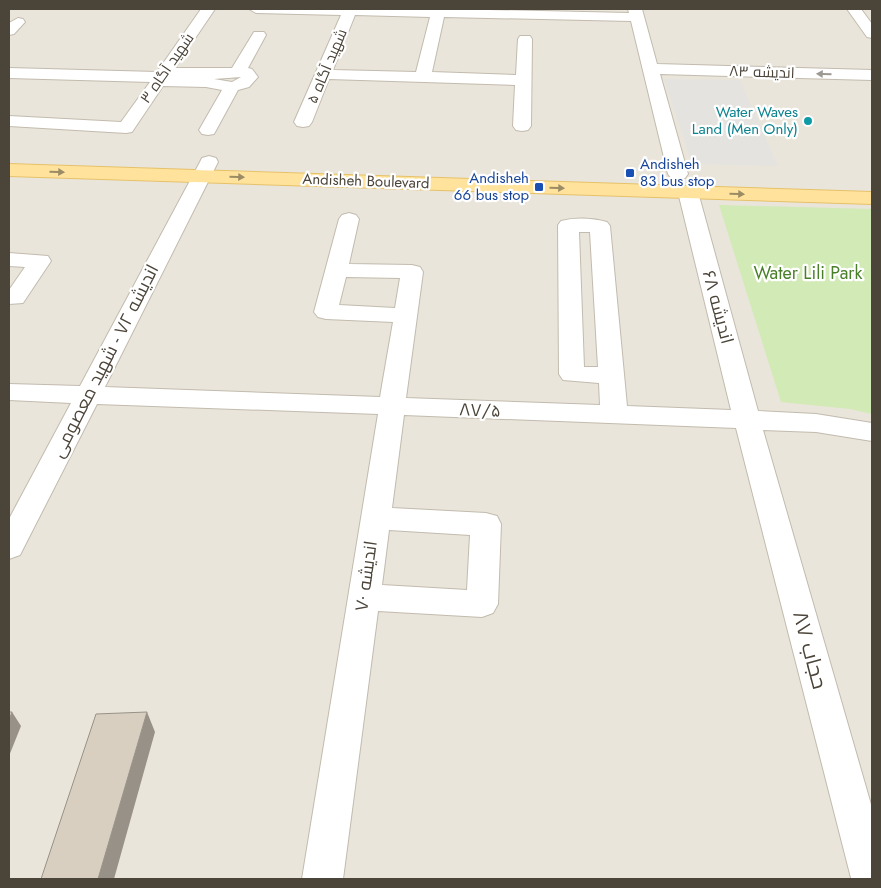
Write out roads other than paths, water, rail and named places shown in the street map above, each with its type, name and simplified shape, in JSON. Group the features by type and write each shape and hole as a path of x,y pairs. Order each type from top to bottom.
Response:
{"main road":[{"name":"Andisheh Boulevard","path":"9,156 205,169"},
{"name":"Andisheh Boulevard","path":"9,170 205,169 683,183 872,198"},
{"name":"Andisheh Boulevard","path":"683,183 756,176"}],"street":[{"name":"شهید آگاه ۳","path":"9,122 126,128 208,9"},
{"path":"256,9 637,13 683,183"},
{"path":"854,9 872,34"},
{"name":"شهید آگاه ۵","path":"303,122 350,11"},
{"path":"423,77 439,11"},
{"path":"208,130 258,35"},
{"path":"522,126 525,39"},
{"name":"اندیشه ۸۳","path":"651,69 872,75"},
{"path":"9,73 161,77 206,82 235,79"},
{"path":"323,74 523,80"},
{"name":"اندیشه ۷۲ - شهید معصومی","path":"9,547 205,169"},
{"name":"اندیشه ۶۸","path":"683,183 748,421"},
{"path":"349,219 326,312 405,315"},
{"path":"611,376 572,374 568,225 600,226 614,414"},
{"path":"9,260 40,261 15,298 9,298"},
{"name":"اندیشه ۷۰","path":"322,879 374,518 412,272 337,270"},
{"name":"۸۷/۵","path":"9,392 816,423 872,432"},
{"name":"حجاب ۸۷","path":"748,421 872,878"},
{"path":"363,597 482,604 486,524 374,518"}],"place":[{"name":"Water Waves Land (Men Only)","path":"808,121"},
{"name":"Andisheh 83 bus stop","path":"630,173"},
{"name":"Andisheh 66 bus stop","path":"539,187"}],"park label":[{"name":"Water Lili Park","path":"808,273"}]}
